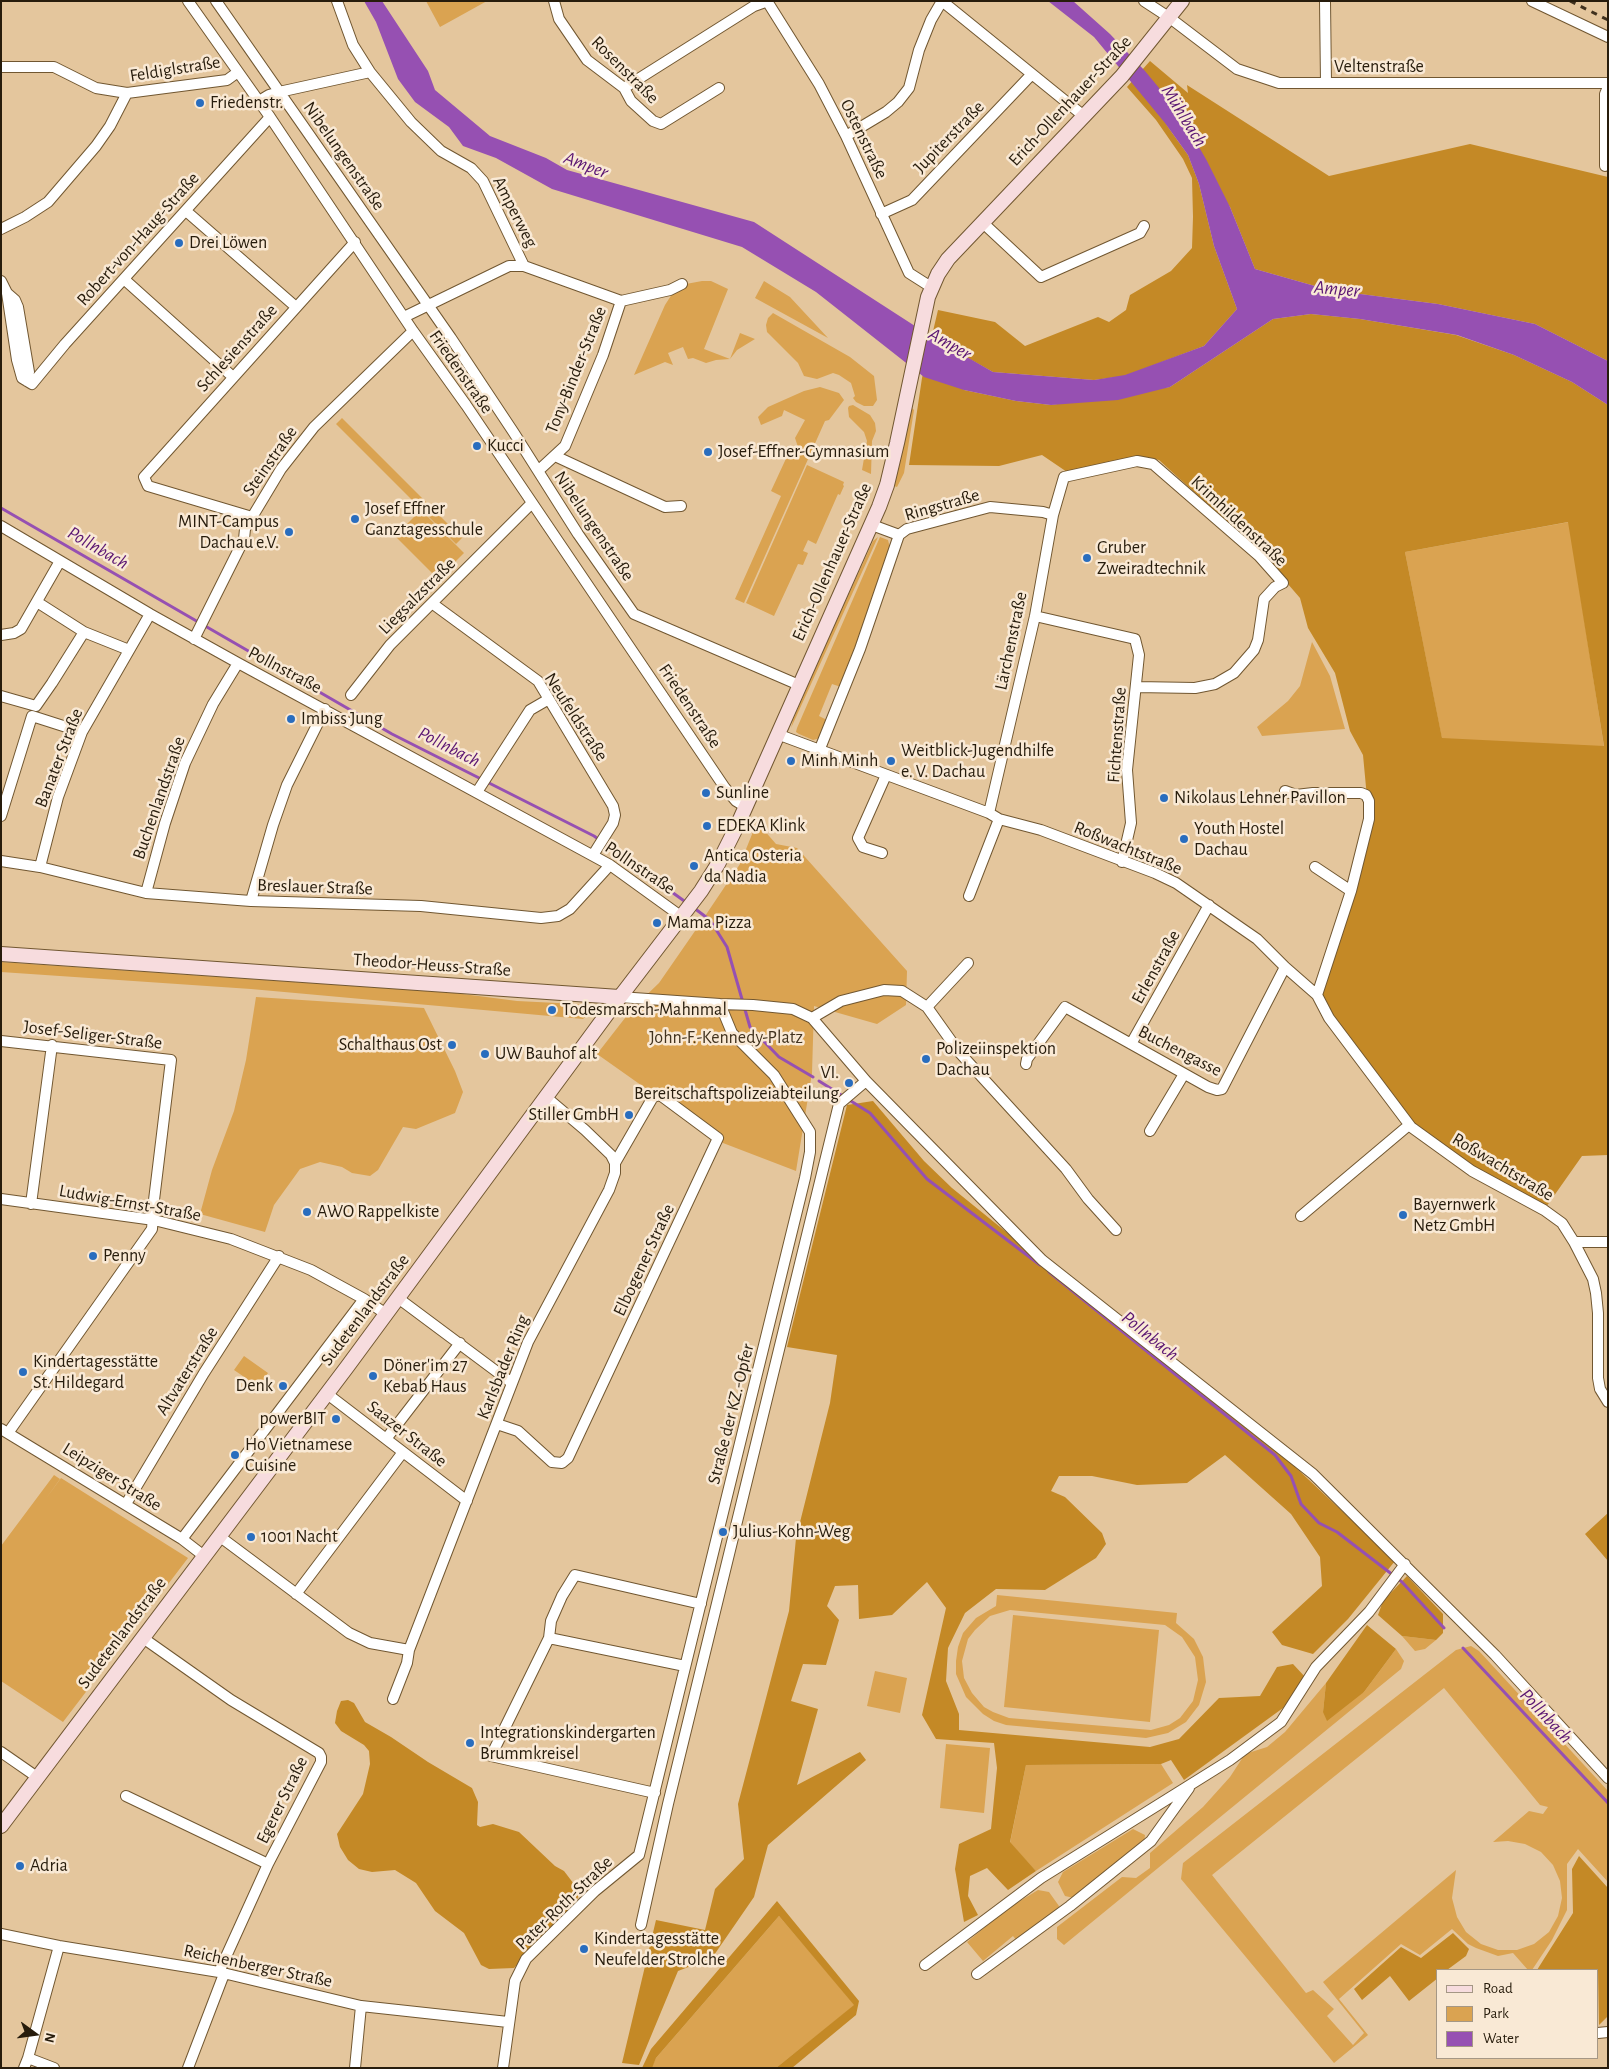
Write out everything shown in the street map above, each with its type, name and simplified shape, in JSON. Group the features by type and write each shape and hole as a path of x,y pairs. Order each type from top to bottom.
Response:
{"street":[{"name":"Friedenstraße","path":"188,1 259,101 413,331 725,788 736,801 746,807"},
{"name":"Nibelungenstraße","path":"216,1 429,306 578,534 634,614 799,685"},
{"name":"Amperweg","path":"337,1 353,45 370,72 411,122 441,151 471,168 483,181 524,266 621,301"},
{"name":"Rosenstraße","path":"554,1 559,19 587,60 624,88 631,101 653,121 661,124 719,88"},
{"path":"624,88 754,6 768,1"},
{"name":"Ostenstraße","path":"768,1 819,84 846,136 909,273 931,287"},
{"path":"846,136 886,112 898,102 909,88 919,50 931,20 942,1 1085,117"},
{"name":"Erich-Ollenhauer-Straße","path":"746,807 872,525 887,485 922,320 931,287 948,259 1085,117 1139,56 1182,1"},
{"path":"1325,1 1326,83"},
{"path":"1532,1 1608,37"},
{"name":"Veltenstraße","path":"1147,2 1237,69 1279,82 1608,83"},
{"name":"Feldiglstraße","path":"1,67 54,67 96,88 127,93 227,80 238,72"},
{"path":"259,101 279,92 370,72"},
{"name":"Jupiterstraße","path":"881,214 912,200 1032,74"},
{"path":"1605,166 1605,94 1608,87"},
{"path":"1,229 25,217 48,202 110,126 127,93"},
{"name":"Robert-von-Haug-Straße","path":"1,280 7,293 17,360 22,378 30,383 270,118"},
{"path":"186,211 296,307"},
{"path":"982,222 1042,277 1140,233 1144,226"},
{"name":"Schlesienstraße","path":"252,517 148,486 144,477 355,242"},
{"path":"404,317 508,266 524,266"},
{"path":"125,280 233,377"},
{"path":"621,301 670,290 682,284"},
{"name":"Tony-Binder-Straße","path":"538,471 565,446 603,355 621,301"},
{"name":"Steinstraße","path":"196,635 244,539 246,529 252,517 281,469 314,427 413,331"},
{"path":"555,456 664,507 681,506"},
{"name":"Krimhildenstraße","path":"1064,477 1137,461 1153,464 1259,556 1283,583 1275,587 1264,599 1258,640 1254,650 1234,673 1215,684 1196,688 1136,687"},
{"name":"Lärchenstraße","path":"989,813 1035,616 1053,515 1064,477"},
{"name":"Liegsalzstraße","path":"351,695 390,645 532,503"},
{"name":"Ringstraße","path":"872,525 899,535 906,529 990,508 1043,512 1053,515"},
{"name":"Pollnstraße","path":"1,526 150,614 196,635 238,663 480,789 610,865 684,915"},
{"path":"819,751 860,649 899,535"},
{"path":"1,635 14,633 21,629 60,561"},
{"path":"37,602 84,632 129,650"},
{"name":"Neufeldstraße","path":"433,604 538,681 613,806 615,815 606,837 593,856"},
{"name":"Banater Straße","path":"40,868 58,797 82,732 150,614"},
{"name":"Fichtenstraße","path":"1035,616 1136,639 1139,655 1127,770 1131,823 1122,862"},
{"path":"1,816 36,706 84,632"},
{"name":"Buchenlandstraße","path":"146,893 165,822 185,763 213,704 238,663"},
{"path":"1,696 36,706"},
{"path":"480,789 530,710 549,699"},
{"path":"251,901 273,825 287,785 325,709"},
{"path":"32,716 82,732"},
{"name":"Roßwachtstraße","path":"778,734 819,751 989,813 999,820 1041,830 1155,873 1176,883 1257,939 1316,995 1329,1018 1409,1125 1472,1170 1544,1210 1562,1224 1574,1242 1593,1279 1598,1313 1598,1378 1600,1389 1608,1402"},
{"path":"882,853 863,847 858,838 886,775"},
{"path":"1285,791 1296,795 1361,793 1366,795 1369,801 1369,819 1351,891 1316,995"},
{"name":"Sudetenlandstraße","path":"1,1826 398,1298 619,997 695,900 718,864 746,807"},
{"path":"969,896 999,820"},
{"name":"Breslauer Straße","path":"1,861 40,868 146,893 251,901 421,906 541,918 558,916 570,909 610,865"},
{"path":"1315,867 1351,891"},
{"name":"Erlenstraße","path":"1131,1044 1209,905"},
{"name":"Theodor-Heuss-Straße","path":"1,954 753,1005 793,1009 812,1018 866,1081 1042,1260 1313,1474 1402,1568 1494,1654 1608,1778"},
{"path":"927,1007 968,963"},
{"name":"Buchengasse","path":"1026,1064 1038,1043 1066,1007 1208,1087 1217,1090 1222,1089 1285,967"},
{"path":"812,1018 840,1001 884,990 902,991 927,1007 959,1052 1066,1169 1088,1200 1116,1230"},
{"name":"Straße der KZ.-Opfer","path":"639,1855 810,1152 810,1132 774,1075 732,1033 720,1004"},
{"name":"Josef-Seliger-Straße","path":"1,1041 171,1060 154,1200 154,1220"},
{"path":"32,1204 52,1046"},
{"path":"1150,1131 1184,1074"},
{"path":"641,1925 668,1804 839,1104 866,1081"},
{"name":"Elbogener Straße","path":"497,1424 518,1431 552,1462 562,1463 568,1458 718,1138 660,1095 653,1097 615,1163"},
{"path":"546,1098 585,1130 611,1155 615,1163"},
{"path":"1301,1216 1409,1125"},
{"name":"Karlsbader Ring","path":"393,1699 528,1342 612,1182 615,1163"},
{"name":"Ludwig-Ernst-Straße","path":"1,1198 32,1204 154,1220 231,1240 279,1256 312,1270 364,1299 386,1314"},
{"path":"5,1431 147,1239 154,1220"},
{"path":"1574,1242 1608,1242"},
{"name":"Altvaterstraße","path":"126,1504 204,1373 279,1256"},
{"path":"398,1298 512,1383"},
{"name":"Sudetenlandstraße","path":"182,1539 364,1299"},
{"path":"386,1439 460,1343"},
{"name":"Saazer Straße","path":"326,1393 467,1502"},
{"name":"Leipziger Straße","path":"5,1431 182,1539 204,1556"},
{"path":"296,1594 403,1452"},
{"path":"220,1536 296,1594 359,1638 370,1643 410,1650"},
{"path":"925,1965 1041,1878 1230,1760 1280,1722 1316,1667 1370,1612 1402,1568"},
{"path":"655,1794 491,1756 549,1638 552,1617 576,1575 701,1604"},
{"name":"Egerer Straße","path":"143,1638 231,1700 319,1753 321,1757 321,1762 268,1864 222,1973 188,2068"},
{"path":"549,1638 685,1666"},
{"path":"1,1752 37,1777"},
{"path":"977,1974 1070,1906 1151,1841 1192,1783"},
{"path":"126,1796 268,1864"},
{"name":"Pater-Roth-Straße","path":"503,2068 515,1981 526,1959 595,1891 639,1855"},
{"name":"Reichenberger Straße","path":"1,1934 58,1946 222,1973 361,2006 508,2022"},
{"path":"54,2068 26,2063 58,1946"},
{"path":"355,2068 361,2006"}],"green space":[{"path":"426,1 487,1 440,27"},
{"path":"711,281 728,289 704,349 730,359 706,363 693,358 688,359 683,347 668,353 673,365 665,362 634,375 665,305 674,291 686,284"},
{"path":"764,281 790,297 828,338 755,298"},
{"path":"773,313 850,357 874,376 877,400 873,406 864,406 856,402 853,398 855,396 851,383 839,375 833,373 817,379 804,376 798,363 767,332 768,318"},
{"path":"740,333 755,339 737,350 730,359"},
{"path":"820,387 839,393 844,400 829,420 825,421 744,603 735,599 781,496 771,491 790,450 798,447 795,438 805,420 784,410 782,416 761,425 758,417 768,407 804,391"},
{"path":"853,405 870,415 875,423 876,431 872,441 871,474 862,470 867,441 864,432 849,417 848,408"},
{"path":"912,408 914,410 904,473 897,487 894,486"},
{"path":"342,418 462,538 456,544 336,424"},
{"path":"807,465 844,482 844,486 840,495 838,494 816,544 808,540 803,551 808,553 803,565 798,564 774,616 746,603"},
{"path":"421,510 464,553 438,579 395,536"},
{"path":"1569,522 1604,747 1442,739 1405,552"},
{"path":"878,537 791,728 873,541"},
{"path":"880,537 888,540 890,548 841,687 832,684 819,716 827,720 821,736 813,740 796,732 797,728"},
{"path":"1312,642 1330,676 1345,729 1262,736 1257,727 1288,701 1300,686"},
{"name":"John-F.-Kennedy-Platz","path":"757,822 776,844 797,848 907,971 906,1005 877,1024 814,1006 812,1073 796,1171 723,1143 597,1054 632,1009 659,983 695,931 740,864"},
{"path":"1,962 455,993 517,1001 577,1004 582,1006 588,1014 583,1019 251,989 1,972"},
{"path":"256,997 424,1008 455,1071 463,1092 455,1113 416,1129 403,1127 378,1170 370,1176 352,1173 342,1167 320,1162 300,1169 274,1205 265,1232 200,1214 212,1170 234,1111 246,1060"},
{"path":"244,1356 268,1373 259,1387 234,1370"},
{"path":"54,1475 60,1479 45,1500 61,1478 188,1558 63,1722 1,1681 1,1546"},
{"path":"997,1595 1177,1613 1176,1623 1194,1639 1203,1657 1206,1682 1199,1705 1186,1722 1168,1733 1146,1738 1006,1725 994,1721 983,1714 966,1697 956,1674 956,1661 963,1633 976,1618 996,1606","holes":["1010,1610 1165,1625 1182,1637 1195,1657 1198,1680 1193,1701 1180,1718 1169,1725 1151,1730 1009,1718 984,1707 972,1693 964,1678 962,1661 968,1639 990,1616"]},
{"path":"1013,1615 1159,1630 1150,1722 1004,1707"},
{"path":"1402,1636 1436,1640 1425,1649 1415,1651"},
{"path":"1471,1646 1479,1651 1608,1791 1608,1882 1578,1849 1567,1864 1567,1910 1552,1940 1533,1969 1527,1969 1513,1953 1498,1956 1476,1948 1468,1944 1452,1929 1420,1955 1401,1944 1339,1999 1368,2035 1334,2063 1181,1879 1183,1863 1456,1650","holes":["1444,1688 1540,1805 1548,1807 1543,1814 1529,1811 1493,1842 1508,1841 1525,1844 1541,1852 1553,1865 1560,1881 1562,1898 1558,1916 1549,1932 1534,1944 1517,1950 1498,1950 1481,1944 1466,1932 1457,1917 1452,1898 1456,1870 1323,1982 1364,2033 1353,2045 1327,2016 1334,2009 1313,1990 1306,1993 1212,1875"]},
{"path":"1396,1649 1404,1661 1401,1669 1064,1945 1057,1939 1057,1927 1122,1877 1136,1878 1150,1868 1150,1853 1203,1807 1230,1777 1245,1754 1267,1747 1285,1732 1326,1683 1323,1712 1364,1692"},
{"path":"875,1671 907,1678 900,1713 867,1706"},
{"path":"946,1744 990,1748 984,1813 940,1808"},
{"path":"1161,1764 1173,1783 1036,1871 1010,1843 1026,1765"},
{"path":"1133,1829 1145,1835 1144,1843 1074,1898 1065,1896 1058,1882 1063,1872"},
{"path":"1038,1890 1049,1892 1059,1906 1057,1912 1017,1941 1013,1936 983,1961 967,1942 1007,1909"},
{"path":"779,1916 855,2005 776,2068 651,2068 656,2058"}],"shaded area":[{"path":"1150,61 1188,93 1187,85 1329,176 1470,144 1608,177 1608,361 1535,324 1438,304 1329,290 1255,269 1230,207 1165,123 1188,155 1199,184 1214,246 1237,309 1204,346 1125,376 1094,380 993,372 932,338 964,390 1016,401 1051,405 1170,387 1273,319 1311,314 1360,319 1456,335 1514,355 1572,382 1608,405 1608,1155 1582,1156 1544,1210 1411,1127 1317,995 1369,819 1363,755 1350,731 1335,673 1308,628 1300,598 1262,554 1159,460 1138,456 1067,472 1042,455 999,466 909,465 922,378 938,310 995,322 1025,346 1098,317 1109,322 1126,310 1130,295 1171,271 1192,248 1192,178 1183,159 1156,120 1127,87","holes":["1568,522 1604,746 1442,738 1405,552"]},
{"path":"873,1101 924,1161 952,1188 1291,1463 1395,1561 1348,1619 1313,1654 1282,1645 1272,1632 1322,1586 1320,1557 1291,1514 1225,1455 1187,1483 1137,1485 1092,1476 1059,1476 1051,1491 1065,1497 1102,1533 1106,1544 1096,1558 1045,1590 996,1589 965,1613 948,1648 946,1681 959,1714 959,1730 1150,1747 1179,1739 1219,1698 1260,1696 1277,1667 1293,1664 1306,1678 1283,1708 1184,1780 1171,1760 1161,1764 1026,1765 1010,1842 1036,1871 1008,1890 987,1868 970,1876 968,1896 978,1915 964,1922 955,1869 959,1844 991,1829 997,1768 994,1743 936,1739 922,1715 946,1608 927,1582 892,1615 859,1619 858,1585 835,1586 827,1606 839,1620 826,1665 803,1664 791,1701 818,1709 797,1785 860,1752 866,1760 768,1845 754,1897 712,1958 678,1971 639,2065 622,2063 656,1920 705,1930 715,1889 744,1859 738,1804 789,1611 796,1538 830,1403 837,1355 787,1347 847,1105"},
{"path":"1608,1513 1608,1561 1585,1534"},
{"path":"1407,1576 1443,1614 1443,1633 1436,1640 1402,1636 1378,1615 1383,1601"},
{"path":"1367,1625 1396,1649 1364,1692 1327,1721 1323,1712 1326,1683"},
{"path":"348,1700 354,1703 365,1722 472,1788 478,1802 477,1825 480,1827 493,1824 519,1832 555,1866 564,1871 580,1892 576,1902 514,1968 489,1969 481,1965 464,1933 435,1911 416,1883 395,1870 372,1872 359,1869 348,1860 340,1847 337,1834 363,1794 370,1764 369,1751 364,1745 341,1731 335,1723 341,1701"},
{"path":"1579,1856 1608,1888 1608,2016 1599,2025 1599,1969 1538,1969 1573,1913 1572,1869"},
{"path":"777,1901 859,2001 856,2015 792,2068 776,2068 854,2005 779,1916 656,2058 652,2068 642,2068 651,2049"},
{"path":"1453,1933 1469,1949 1466,1956 1448,1969 1436,1969 1436,1980 1409,2001 1390,1976 1362,2000 1354,1989 1401,1947 1421,1958"}],"water":[{"path":"364,1 382,1 428,71 435,90 490,136 546,158 567,170 754,222 932,337 993,372 1094,380 1125,375 1204,346 1237,309 1214,246 1199,184 1188,155 1165,123 1094,37 1048,1 1073,1 1110,34 1145,71 1179,112 1230,207 1255,269 1329,290 1438,304 1535,324 1608,361 1608,405 1572,382 1514,355 1457,335 1360,319 1311,314 1273,319 1170,387 1118,400 1051,405 1016,401 964,390 924,377 816,292 742,247 552,189 496,158 463,146 449,127 415,102 398,79 376,22"}],"waterway":[{"name":"Pollnbach","path":"1,508 392,734 594,836 687,903"},
{"name":"Pollnbach","path":"694,908 710,920 727,947 750,1027 779,1057 813,1077"},
{"name":"Pollnbach","path":"819,1081 870,1113 927,1179 1040,1265"},
{"name":"Pollnbach","path":"1049,1272 1275,1455 1291,1476 1301,1504 1319,1523 1337,1532 1402,1582 1444,1628"},
{"name":"Pollnbach","path":"1463,1648 1608,1803"}],"railway":[{"path":"1570,1 1608,20"}],"place":[{"name":"Friedenstr.","path":"200,103"},
{"name":"Drei Löwen","path":"179,243"},
{"name":"Kucci","path":"477,446"},
{"name":"Josef-Effner-Gymnasium","path":"708,452"},
{"name":"Josef Effner Ganztagesschule","path":"355,519"},
{"name":"MINT-Campus Dachau e.V.","path":"289,532"},
{"name":"Gruber Zweiradtechnik","path":"1087,558"},
{"name":"Imbiss Jung","path":"291,719"},
{"name":"Minh Minh","path":"791,761"},
{"name":"Weitblick-Jugendhilfe e. V. Dachau","path":"891,761"},
{"name":"Sunline","path":"706,793"},
{"name":"Nikolaus Lehner Pavillon","path":"1164,798"},
{"name":"EDEKA Klink","path":"707,826"},
{"name":"Youth Hostel Dachau","path":"1184,839"},
{"name":"Antica Osteria da Nadia","path":"694,866"},
{"name":"Mama Pizza","path":"657,923"},
{"name":"Todesmarsch-Mahnmal","path":"552,1010"},
{"name":"Schalthaus Ost","path":"452,1045"},
{"name":"UW Bauhof alt","path":"485,1054"},
{"name":"Polizeiinspektion Dachau","path":"926,1059"},
{"name":"VI. Bereitschaftspolizeiabteilung","path":"849,1083"},
{"name":"Stiller GmbH","path":"629,1115"},
{"name":"AWO Rappelkiste","path":"307,1212"},
{"name":"Bayernwerk Netz GmbH","path":"1403,1215"},
{"name":"Penny","path":"93,1256"},
{"name":"Kindertagesstätte St. Hildegard","path":"23,1372"},
{"name":"Döner'im 27 Kebab Haus","path":"373,1376"},
{"name":"Denk","path":"283,1386"},
{"name":"powerBIT","path":"336,1419"},
{"name":"Ho Vietnamese Cuisine","path":"235,1455"},
{"name":"Julius-Kohn-Weg","path":"723,1532"},
{"name":"1001 Nacht","path":"251,1537"},
{"name":"Integrationskindergarten Brummkreisel","path":"470,1743"},
{"name":"Adria","path":"20,1866"},
{"name":"Kindertagesstätte Neufelder Strolche","path":"584,1949"}],"water label":[{"name":"Mühlbach","path":"1184,116"},
{"name":"Amper","path":"586,165"},
{"name":"Amper","path":"1337,289"},
{"name":"Amper","path":"950,344"}]}
